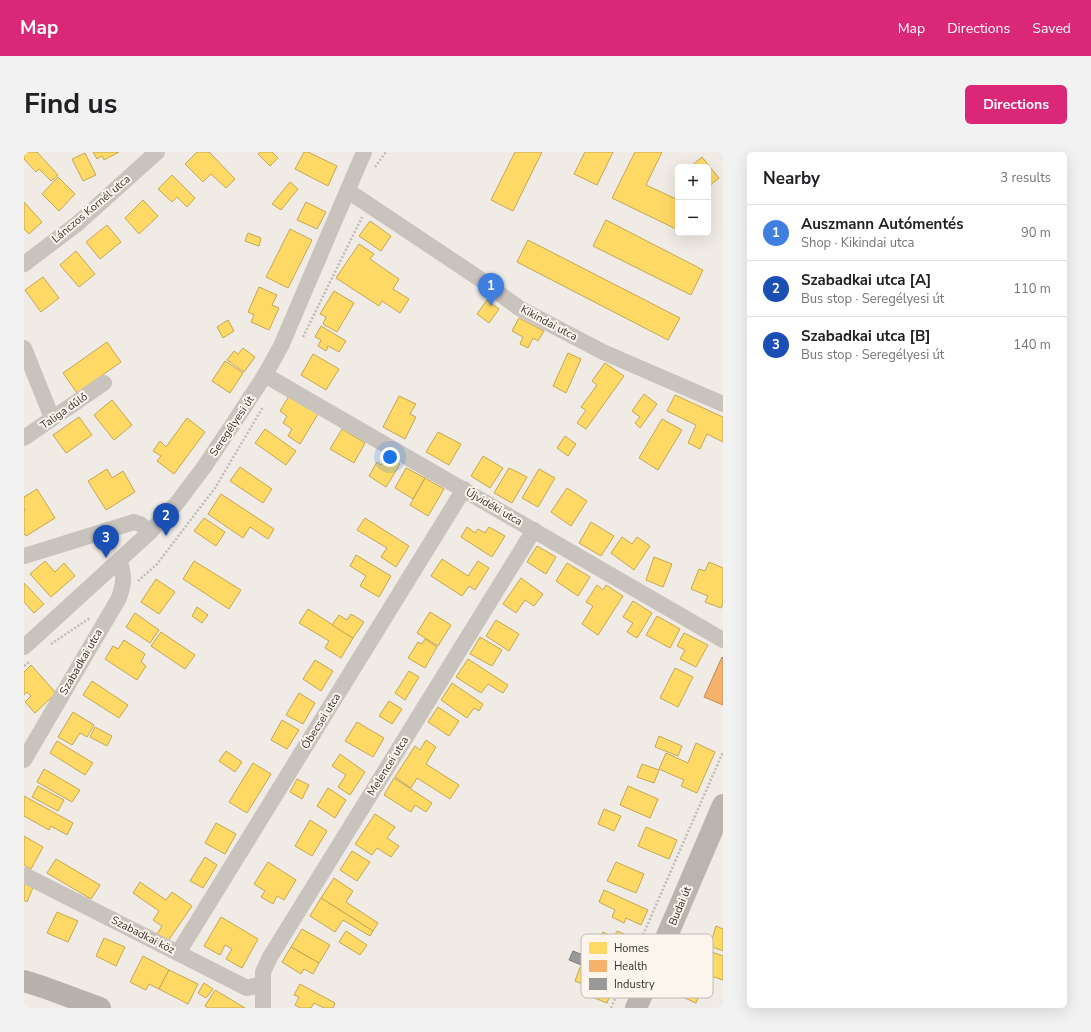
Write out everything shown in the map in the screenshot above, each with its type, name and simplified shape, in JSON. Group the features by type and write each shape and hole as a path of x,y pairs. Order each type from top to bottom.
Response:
{"main road":[{"name":"Budai út","path":"668,934 723,805"},
{"path":"24,981 43,986 100,1008"},
{"name":"Budai út","path":"636,1008 640,998"}],"street":[{"name":"Lánczos Kornél utca","path":"24,264 77,224 157,152"},
{"name":"Seregélyesi út","path":"24,647 150,532 177,502 204,467 265,375 281,346 364,152"},
{"name":"Kikindai utca","path":"348,191 477,276 519,308 603,352 723,404"},
{"path":"24,348 52,418"},
{"name":"Újvidéki utca","path":"265,375 723,640"},
{"name":"Taliga dűlő","path":"24,438 104,383"},
{"name":"Óbecsei utca","path":"178,953 464,489"},
{"path":"24,556 134,522 140,524 150,532"},
{"name":"Melencei utca","path":"263,1008 263,972 270,957 534,530"},
{"name":"Szabadkai utca","path":"24,760 119,598 124,583 122,568 119,560"},
{"name":"Szabadkai köz","path":"24,875 247,988 262,984"}],"path":[{"path":"373,170 386,152"},
{"path":"643,934 723,752"},
{"path":"611,1008 615,998"}],"building: Homes":[{"path":"26,152 37,152 58,175 51,181 39,169 36,172 24,159 24,154"},
{"path":"93,152 119,152 104,160 102,156 97,159"},
{"path":"197,152 209,152 235,179 226,188 211,174 203,182 185,164"},
{"path":"260,152 272,152 278,158 270,166 258,154"},
{"path":"304,152 308,152 337,166 328,186 295,169"},
{"path":"515,152 542,152 513,211 491,200"},
{"path":"585,152 613,152 597,185 574,174"},
{"path":"635,152 662,152 646,185 675,199 675,229 612,198"},
{"path":"85,153 96,175 83,181 72,159"},
{"path":"702,157 708,164 694,164"},
{"path":"711,168 719,178 711,185"},
{"path":"172,175 195,198 187,207 177,197 172,202 158,189"},
{"path":"58,177 75,194 59,211 42,194"},
{"path":"290,182 298,189 281,210 272,204"},
{"path":"143,200 158,216 139,234 125,218"},
{"path":"24,202 42,222 29,234 24,229"},
{"path":"306,202 326,212 317,229 297,220"},
{"path":"606,220 703,270 691,295 593,246"},
{"path":"370,221 391,236 381,251 359,236"},
{"path":"107,225 121,242 100,259 86,242"},
{"path":"290,229 312,240 288,288 266,277"},
{"path":"248,233 261,238 259,246 245,241"},
{"path":"528,240 680,318 668,340 517,262"},
{"path":"359,244 374,254 370,259 399,279 393,289 409,299 400,313 382,301 379,306 336,278"},
{"path":"76,251 95,274 79,287 60,265"},
{"path":"43,277 59,298 41,312 25,290"},
{"path":"259,287 277,295 272,305 279,308 269,330 251,322 254,315 248,312"},
{"path":"334,291 354,303 337,332 323,324 326,317 320,314"},
{"path":"487,300 499,309 489,323 477,314"},
{"path":"519,318 544,331 538,341 533,338 528,348 520,344 523,337 512,331"},
{"path":"228,320 234,331 223,338 217,327"},
{"path":"321,326 346,341 339,352 328,346 326,351 318,346 321,340 315,337"},
{"path":"107,342 121,362 77,393 63,373"},
{"path":"243,348 255,357 244,372 227,360 234,351 238,354"},
{"path":"568,353 581,359 566,393 553,386"},
{"path":"313,354 339,369 326,390 301,375"},
{"path":"225,361 243,373 230,393 212,381"},
{"path":"605,363 624,376 586,429 577,423 586,410 581,407 597,385 592,381"},
{"path":"644,394 657,404 640,428 635,423 640,417 632,411"},
{"path":"675,395 723,417 723,442 707,434 700,449 688,443 696,425 667,411"},
{"path":"289,396 318,414 300,444 288,436 292,429 283,423 287,416 280,411"},
{"path":"399,396 416,404 410,414 416,417 405,439 383,427"},
{"path":"112,400 132,425 114,440 94,415"},
{"path":"79,417 92,435 66,453 53,435"},
{"path":"187,418 205,432 174,474 157,461 161,456 153,451 160,441 166,447"},
{"path":"662,419 682,430 658,470 639,458"},
{"path":"265,429 296,451 286,465 255,443"},
{"path":"342,429 365,443 354,463 330,449"},
{"path":"438,432 461,444 449,465 426,452"},
{"path":"565,436 576,444 568,456 557,448"},
{"path":"387,456 400,464 386,487 369,476 377,462 381,465"},
{"path":"483,456 503,468 490,488 471,476"},
{"path":"240,467 272,489 263,503 230,481"},
{"path":"406,468 425,478 413,499 395,488"},
{"path":"509,468 527,477 512,503 494,493"},
{"path":"107,469 112,478 123,471 135,492 106,510 88,481"},
{"path":"539,469 555,478 538,507 522,498"},
{"path":"425,478 444,489 428,516 410,505"},
{"path":"567,488 587,501 571,526 551,512"},
{"path":"37,489 55,518 26,536 24,534 24,497"},
{"path":"221,494 274,529 268,539 250,527 243,538 208,514"},
{"path":"204,518 225,532 216,546 194,531"},
{"path":"365,518 409,546 396,567 381,557 387,548 357,530"},
{"path":"591,522 614,536 601,556 579,543"},
{"path":"467,527 475,533 478,529 485,533 489,527 505,536 492,557 461,537"},
{"path":"622,537 632,544 637,537 650,546 634,570 611,553"},
{"path":"537,546 556,557 546,574 527,562"},
{"path":"356,555 391,576 379,597 360,586 366,576 350,566"},
{"path":"654,557 672,564 663,587 646,580"},
{"path":"442,559 468,576 478,561 489,568 475,590 469,586 462,596 431,576"},
{"path":"45,561 55,572 64,563 75,576 51,597 30,574"},
{"path":"194,561 241,590 229,609 183,579"},
{"path":"709,562 723,568 723,603 721,608 705,602 708,596 691,589 699,569 705,571"},
{"path":"567,563 590,577 578,596 556,581"},
{"path":"521,578 543,594 534,606 525,600 516,613 503,604"},
{"path":"156,579 175,592 159,614 141,602"},
{"path":"24,583 44,604 34,613 24,602"},
{"path":"597,585 603,590 606,585 623,596 598,635 582,624 593,606 586,602"},
{"path":"633,601 652,613 637,638 627,632 633,623 623,617"},
{"path":"197,607 208,615 202,623 192,616"},
{"path":"308,609 353,638 341,658 325,648 329,641 299,623"},
{"path":"430,612 451,625 438,646 417,633"},
{"path":"135,613 159,630 150,643 126,627"},
{"path":"351,614 364,622 353,638 332,625 339,615 347,620"},
{"path":"657,616 680,629 670,648 646,635"},
{"path":"496,620 519,634 509,651 486,636"},
{"path":"161,632 195,655 185,669 151,646"},
{"path":"684,633 708,645 696,667 680,659 685,650 677,646"},
{"path":"480,637 502,650 492,666 470,654"},
{"path":"425,639 437,647 425,668 408,658 418,642 422,644"},
{"path":"124,640 145,654 141,662 146,666 137,680 105,659 113,646 118,649"},
{"path":"468,659 508,685 503,693 488,684 481,693 456,677"},
{"path":"315,660 333,671 321,691 303,679"},
{"path":"31,665 56,693 35,713 25,702 31,696 27,692 24,695 24,672"},
{"path":"675,668 693,677 678,707 660,698"},
{"path":"409,671 419,677 405,700 395,693"},
{"path":"92,681 128,705 119,718 83,695"},
{"path":"452,683 483,704 479,711 474,708 467,718 441,700"},
{"path":"299,693 315,703 303,724 286,715"},
{"path":"389,701 402,709 392,724 379,716"},
{"path":"438,707 459,721 449,736 428,722"},
{"path":"73,712 94,725 87,737 80,733 72,745 58,737"},
{"path":"282,720 299,730 287,749 271,740"},
{"path":"357,722 384,738 373,757 345,741"},
{"path":"95,727 112,736 107,746 90,737"},
{"path":"659,736 682,746 678,756 655,747"},
{"path":"426,740 436,747 426,764 459,785 450,799 417,778 411,788 395,777 415,746 420,750"},
{"path":"57,741 93,763 85,775 50,753"},
{"path":"696,743 715,752 697,793 681,786 684,780 659,769 666,753 688,763"},
{"path":"226,751 242,762 235,772 219,761"},
{"path":"340,754 365,772 350,795 338,787 346,775 332,766"},
{"path":"253,763 271,774 247,813 229,802"},
{"path":"642,764 659,770 654,783 637,777"},
{"path":"44,769 80,790 72,802 37,782"},
{"path":"394,778 432,803 426,812 415,805 411,812 384,795"},
{"path":"297,779 309,785 302,799 290,792"},
{"path":"38,786 64,800 58,811 32,797"},
{"path":"628,786 658,799 650,818 620,805"},
{"path":"328,788 346,800 335,818 317,806"},
{"path":"24,796 73,823 67,835 51,826 49,830 24,816"},
{"path":"604,809 621,816 614,831 598,824"},
{"path":"375,814 395,827 387,838 399,846 391,857 377,848 372,855 355,844"},
{"path":"310,820 327,831 312,856 295,846"},
{"path":"216,823 236,834 225,854 205,843"},
{"path":"646,827 677,840 669,859 638,846"},
{"path":"24,836 43,847 31,869 24,865"},
{"path":"352,851 370,862 357,881 340,870"},
{"path":"205,857 217,865 203,888 190,881"},
{"path":"56,859 100,885 91,899 47,873"},
{"path":"268,862 296,880 284,900 277,896 273,904 261,897 265,891 254,884"},
{"path":"616,862 644,874 636,893 607,881"},
{"path":"334,878 353,891 346,902 378,923 373,931 321,898"},
{"path":"24,881 34,885 27,902 24,900"},
{"path":"140,882 166,900 172,892 192,906 168,941 157,934 162,926 153,920 159,911 133,893"},
{"path":"604,890 648,910 641,925 626,918 624,923 612,917 615,910 599,902"},
{"path":"321,898 373,931 370,936 343,920 335,932 310,916"},
{"path":"57,912 78,921 68,942 47,933"},
{"path":"221,917 258,939 242,968 226,959 232,949 225,945 220,955 204,946"},
{"path":"716,926 723,929 723,951 713,947 713,936"},
{"path":"302,929 330,945 319,963 291,947"},
{"path":"346,931 367,945 360,955 339,942"},
{"path":"617,931 624,934 616,934"},
{"path":"104,938 125,947 116,966 96,956"},
{"path":"291,947 319,963 313,974 304,969 301,974 282,962"},
{"path":"713,952 723,956 723,980 713,977"},
{"path":"143,956 169,970 159,989 149,984 146,990 130,982"},
{"path":"580,967 581,983 575,981"},
{"path":"169,970 198,984 188,1004 159,989"},
{"path":"204,983 213,989 206,998 198,993"},
{"path":"300,984 335,1003 333,1008 324,1008 314,1003 311,1008 300,1008 295,1005 299,997 294,995"},
{"path":"215,990 245,1008 208,1008 205,1006"},
{"path":"594,998 609,998 607,1003"},
{"path":"685,998 698,998 696,1003"}],"building: Health":[{"path":"722,657 723,658 723,705 704,697"}],"building: Industry":[{"path":"573,951 581,954 581,965 569,960"}],"place":[{"name":"Auszmann Autómentés","path":"491,306"},
{"name":"Szabadkai utca [A]","path":"166,536"},
{"name":"Szabadkai utca [B]","path":"106,558"}]}
